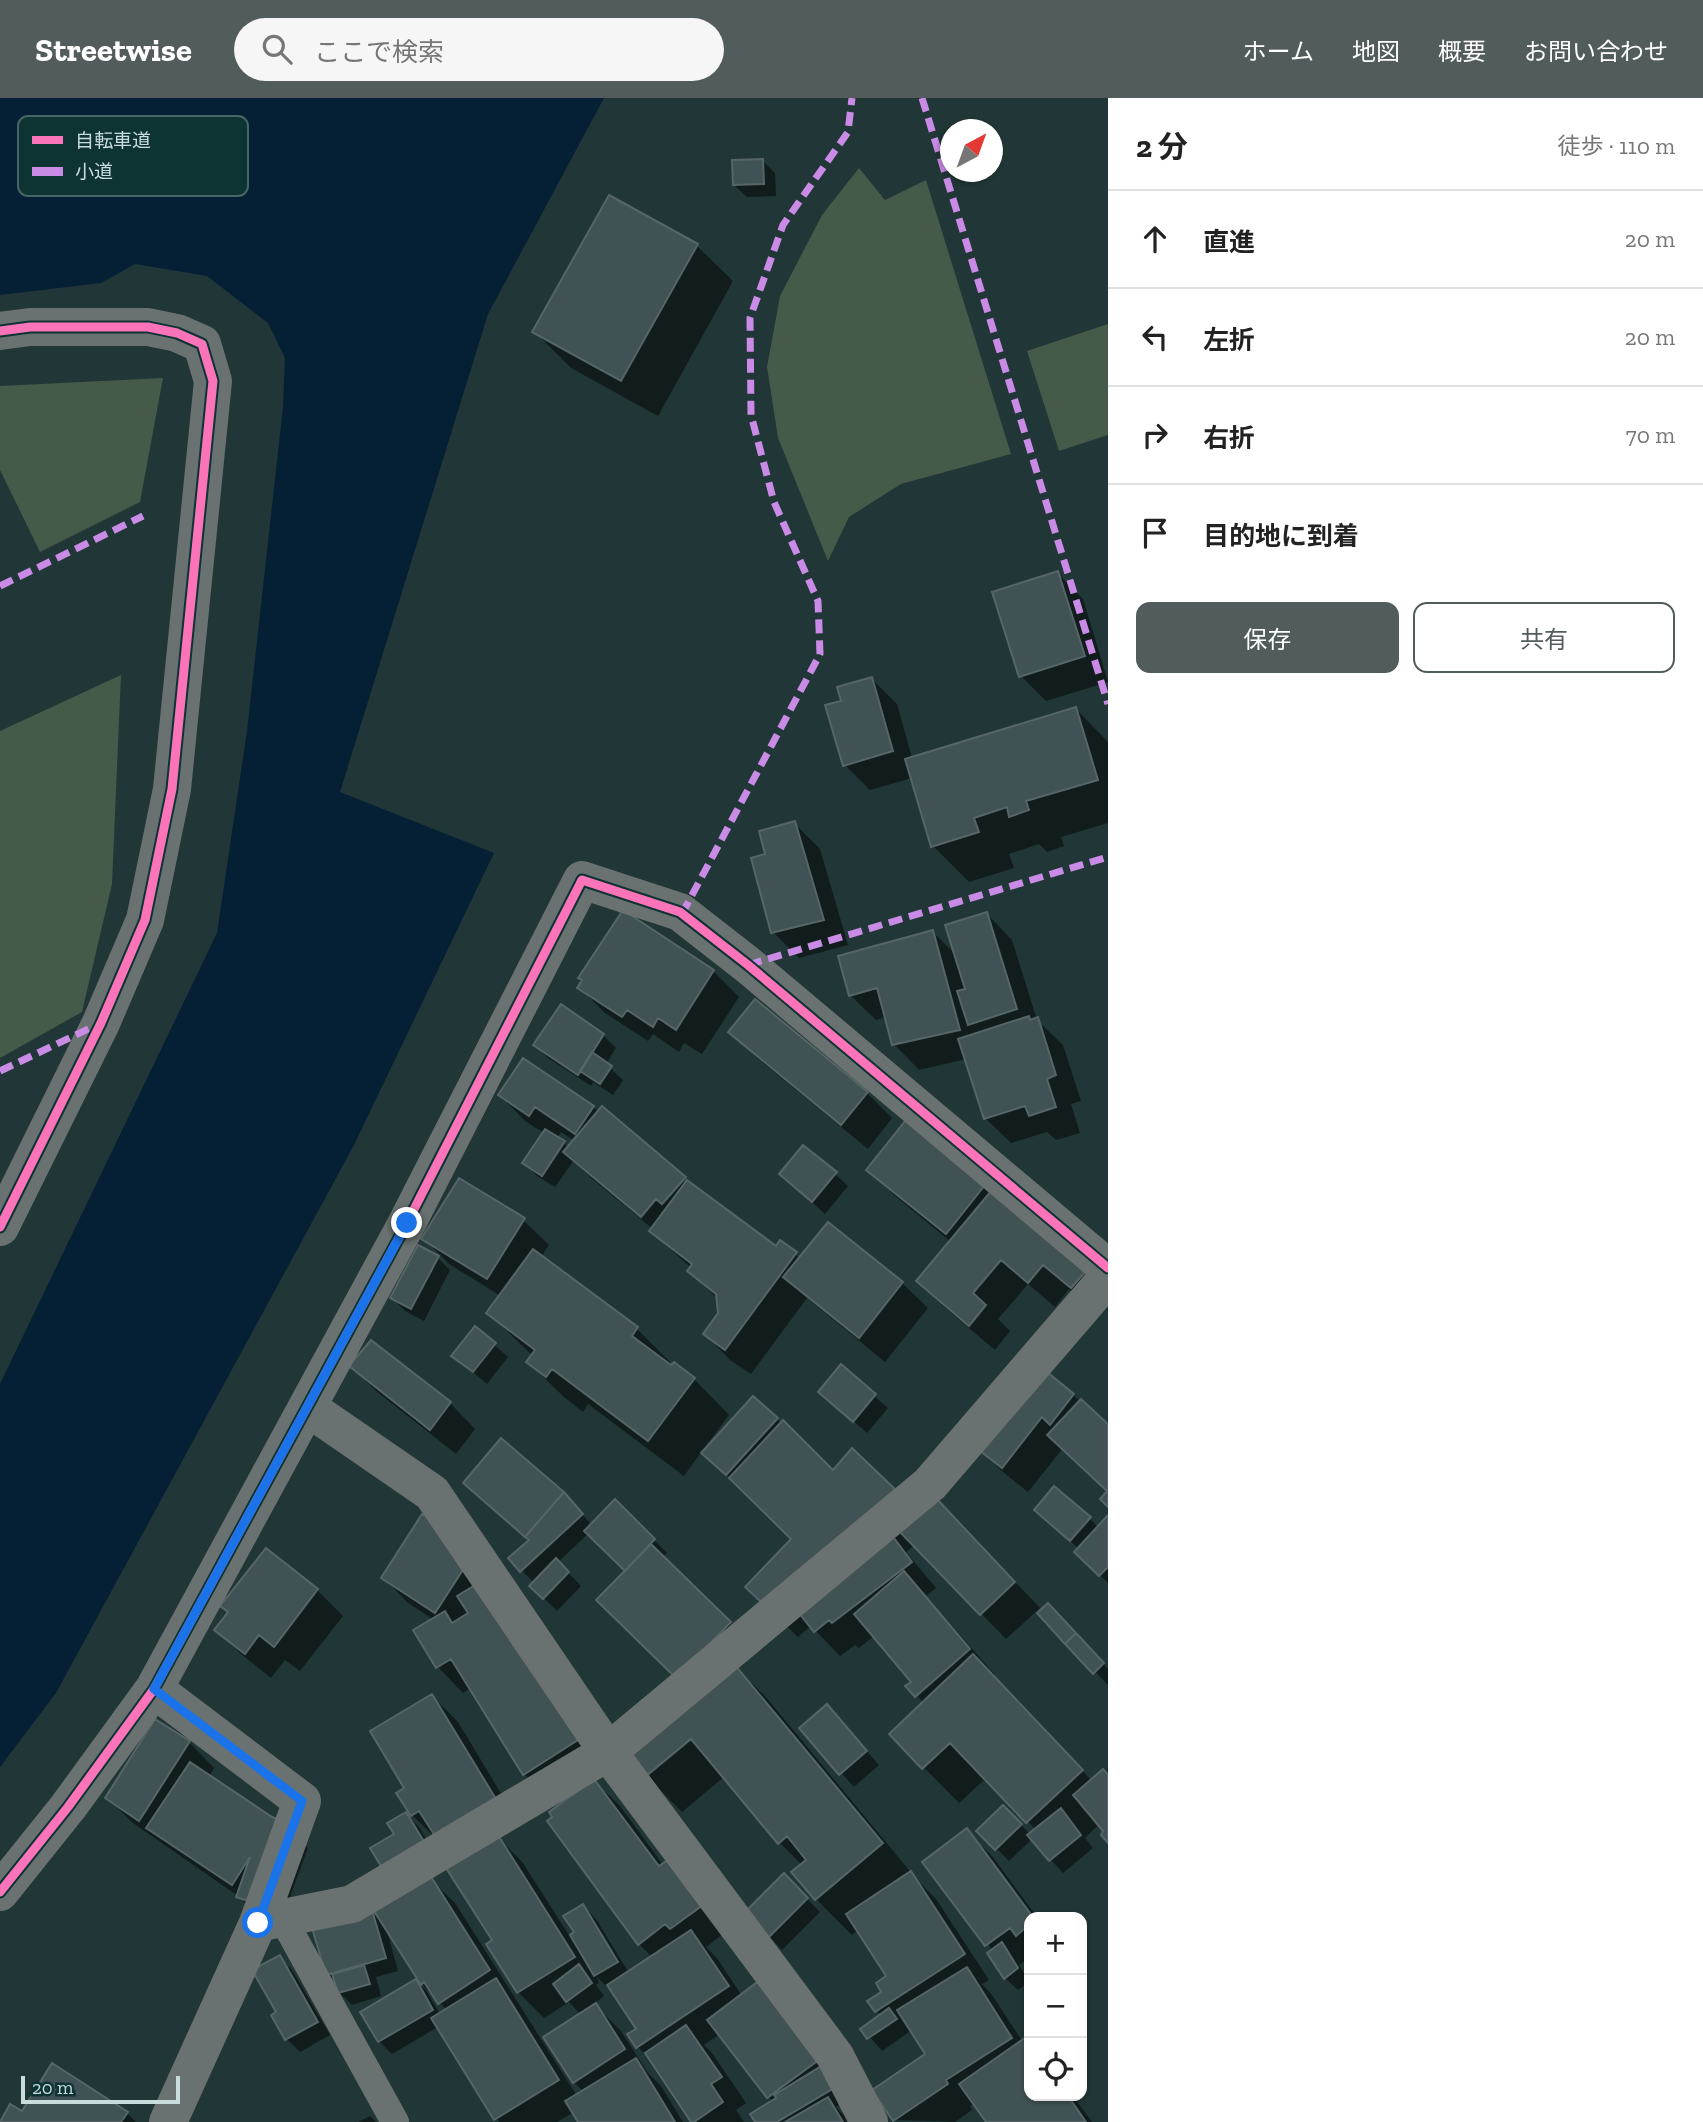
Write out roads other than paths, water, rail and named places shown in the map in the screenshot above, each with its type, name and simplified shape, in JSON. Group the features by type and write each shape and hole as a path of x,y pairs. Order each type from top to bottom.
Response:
{"street":[{"path":"0,331 30,327 148,327 167,331 201,344 213,381 172,789 145,920 101,1023 0,1227"},
{"path":"0,1892 68,1807 154,1689 407,1223 582,880 680,912 748,965 1108,1268"},
{"path":"271,1921 352,1904 608,1752 930,1484 1108,1277"},
{"path":"307,1407 432,1493 608,1752 835,2056 869,2122"},
{"path":"154,1689 302,1801 271,1921 168,2122"}],"lane":[{"path":"271,1921 395,2122"}],"water":[{"path":"0,98 604,98 488,314 340,792 494,853 354,1145 56,1693 0,1767 0,1384 217,933 247,731 283,407 285,358 268,323 207,276 135,264 101,283 0,295"}]}
